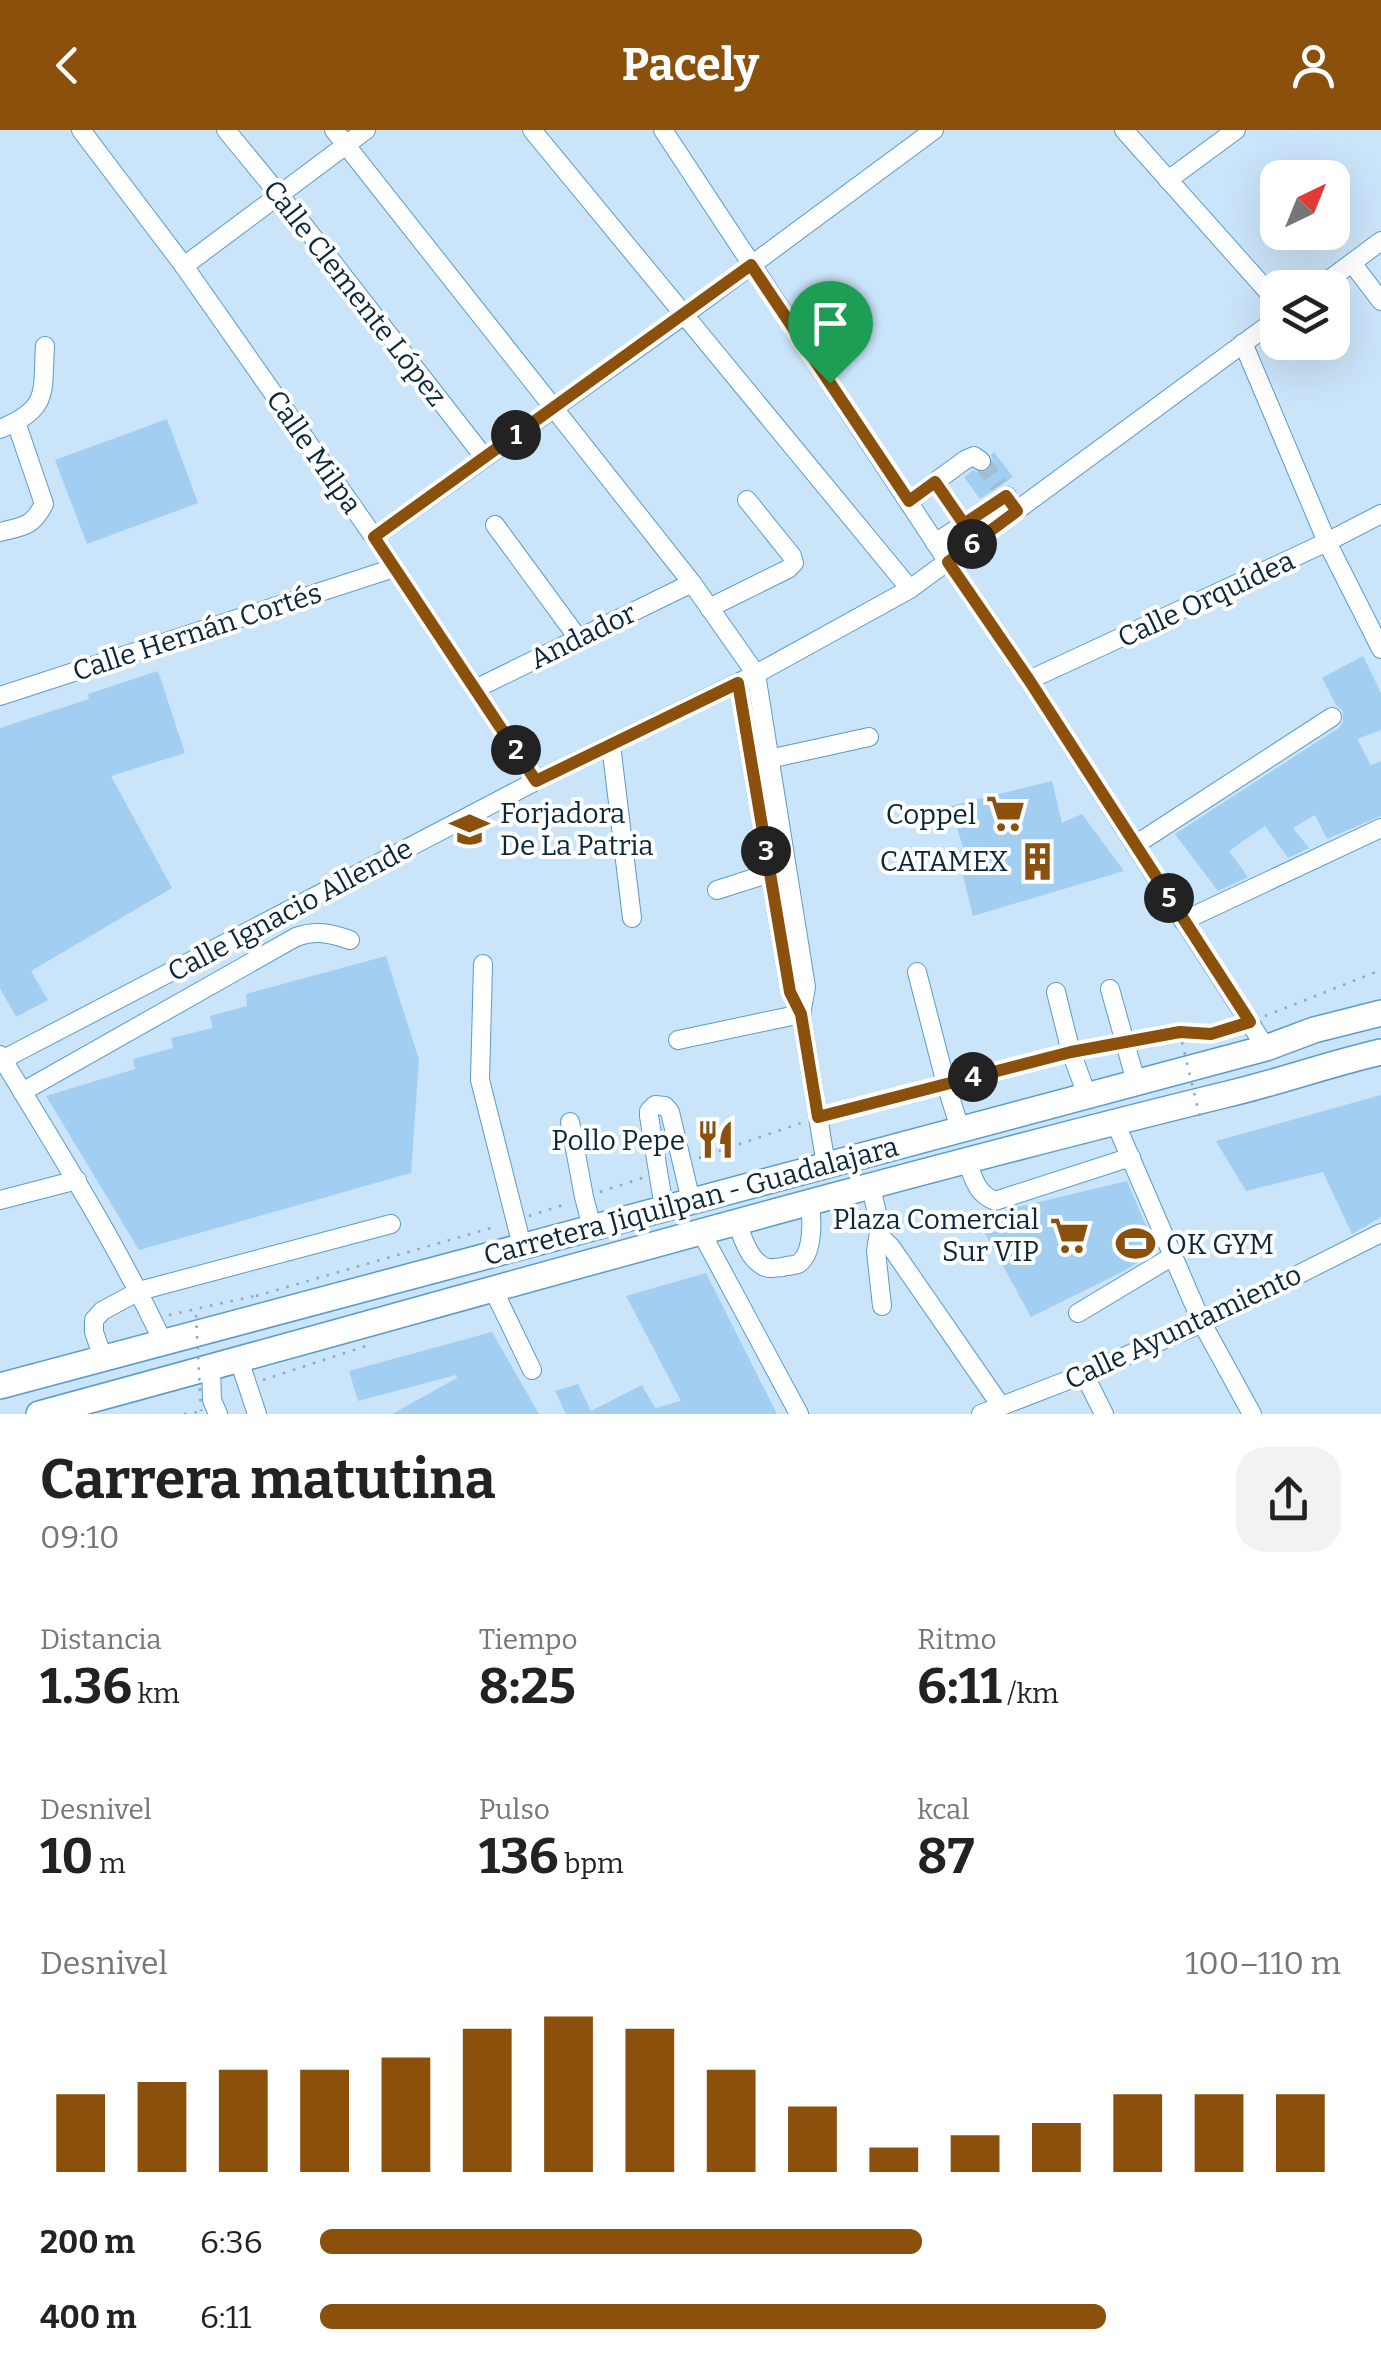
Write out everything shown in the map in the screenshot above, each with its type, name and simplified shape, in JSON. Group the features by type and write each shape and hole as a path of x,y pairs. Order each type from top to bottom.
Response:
{"highway":[{"path":"1314,1030 1381,999"},
{"name":"Carretera Jiquilpan - Guadalajara","path":"0,1386 103,1358 158,1330 518,1234 592,1227 1266,1048 1314,1030 1381,1013"},
{"name":"Carretera Jiquilpan - Guadalajara","path":"39,1414 701,1232 1381,1052"}],"street":[{"name":"Calle Milpa","path":"81,130 184,266 374,537 536,781"},
{"name":"Calle Clemente López","path":"226,130 484,457"},
{"path":"184,266 278,196 340,138 366,130"},
{"path":"532,130 910,589"},
{"path":"663,130 1029,680 1266,1048"},
{"path":"374,537 934,130"},
{"path":"1124,130 1260,283"},
{"path":"1168,180 1236,130"},
{"path":"340,138 692,583 756,674 806,987 801,1014"},
{"path":"1342,270 1381,241"},
{"path":"1352,262 1381,302"},
{"path":"935,543 1260,331"},
{"path":"1243,344 1328,542 1381,647"},
{"path":"0,532 36,518 44,504 8,425 34,411 42,393 45,346"},
{"path":"909,501 965,460 974,456 981,461"},
{"path":"935,482 976,541"},
{"name":"Calle Ignacio Allende","path":"1,1059 536,781 756,674 910,589 976,541 1008,498"},
{"path":"709,608 794,563 747,500"},
{"name":"Calle Orquídea","path":"1029,680 1381,514"},
{"path":"495,525 578,638"},
{"name":"Calle Hernán Cortés","path":"0,696 394,568"},
{"name":"Andador","path":"475,689 692,583"},
{"path":"738,683 790,992 801,1014 826,1165"},
{"path":"1134,845 1332,716"},
{"path":"770,759 869,737"},
{"path":"611,745 632,918"},
{"path":"1184,921 1381,828"},
{"path":"717,890 770,872"},
{"path":"22,1092 296,937 311,932 331,933 350,940"},
{"path":"483,964 480,1080 518,1234"},
{"path":"917,972 960,1129"},
{"path":"1110,989 1136,1082"},
{"path":"1056,992 1087,1095"},
{"path":"678,1040 801,1014"},
{"path":"1,1059 77,1180 158,1330"},
{"path":"664,1208 649,1116 654,1105 666,1106 670,1112 691,1201"},
{"path":"570,1122 592,1227"},
{"path":"1116,1122 1202,1324 1252,1414"},
{"path":"967,1161 977,1188 984,1197 995,1201 1131,1157"},
{"path":"0,1200 77,1180"},
{"path":"871,1187 880,1226 876,1250 882,1306"},
{"path":"737,1223 760,1264 769,1269 798,1264 808,1247 810,1203"},
{"path":"103,1358 94,1320 102,1311 139,1291 391,1224"},
{"path":"701,1232 799,1414"},
{"name":"Calle Ayuntamiento","path":"981,1414 1202,1324 1381,1233"},
{"path":"880,1236 1001,1406"},
{"path":"1078,1313 1173,1256"},
{"path":"494,1290 532,1370"},
{"path":"238,1360 257,1414"},
{"path":"210,1412 211,1368"},
{"path":"1084,1374 1104,1414"}],"path":[{"path":"1202,1122 1182,1042 1250,1022 1381,970"},
{"path":"683,1164 818,1117 1071,1052 1180,1032 1211,1034"},
{"path":"158,1330 256,1296 518,1234 584,1198 658,1172"},
{"path":"196,1315 210,1412"}],"building":[{"path":"167,419 198,503 87,544 55,460"},
{"path":"994,452 1013,477 980,499 964,477 973,470 987,472"},
{"path":"1363,656 1381,693 1381,730 1357,739 1371,765 1381,761 1381,816 1327,839 1315,815 1293,828 1309,848 1288,858 1265,826 1229,851 1248,877 1218,891 1175,834 1340,727 1343,711 1322,678"},
{"path":"158,671 185,753 111,776 172,888 31,971 48,1000 16,1017 0,988 0,728"},
{"name":"CATAMEX","path":"1052,781 1062,823 1082,814 1124,871 973,916 957,851 964,850 950,806"},
{"path":"386,956 419,1060 411,1173 139,1250 46,1096 135,1069 133,1059 173,1048 171,1038 213,1028 210,1016 247,1006 246,994"},
{"path":"1381,1095 1381,1217 1352,1234 1323,1172 1246,1191 1216,1141"},
{"name":"Plaza Comercial Sur VIP","path":"1127,1181 1157,1251 1031,1317 976,1217"},
{"path":"706,1273 777,1414 566,1414 555,1391 578,1384 591,1411 642,1385 655,1408 681,1401 626,1296"},
{"path":"492,1332 539,1414 392,1414 457,1378 456,1375 358,1401 349,1371"}],"tunnel":[{"path":"981,461 999,486"}],"place":[{"name":"Coppel","path":"1006,814"},
{"name":"Forjadora De La Patria","path":"470,829"},
{"name":"CATAMEX","path":"1038,861"},
{"name":"Pollo Pepe","path":"715,1140"},
{"name":"Plaza Comercial Sur VIP","path":"1069,1235"},
{"name":"OK GYM","path":"1136,1244"}],"route":[{"path":"751,265 830,383 909,501 935,482 964,524 1006,496 1017,511 948,562 1250,1022 1211,1034 1180,1032 1071,1052 818,1117 801,1014 790,992 738,683 536,781 374,537 751,265"}]}
